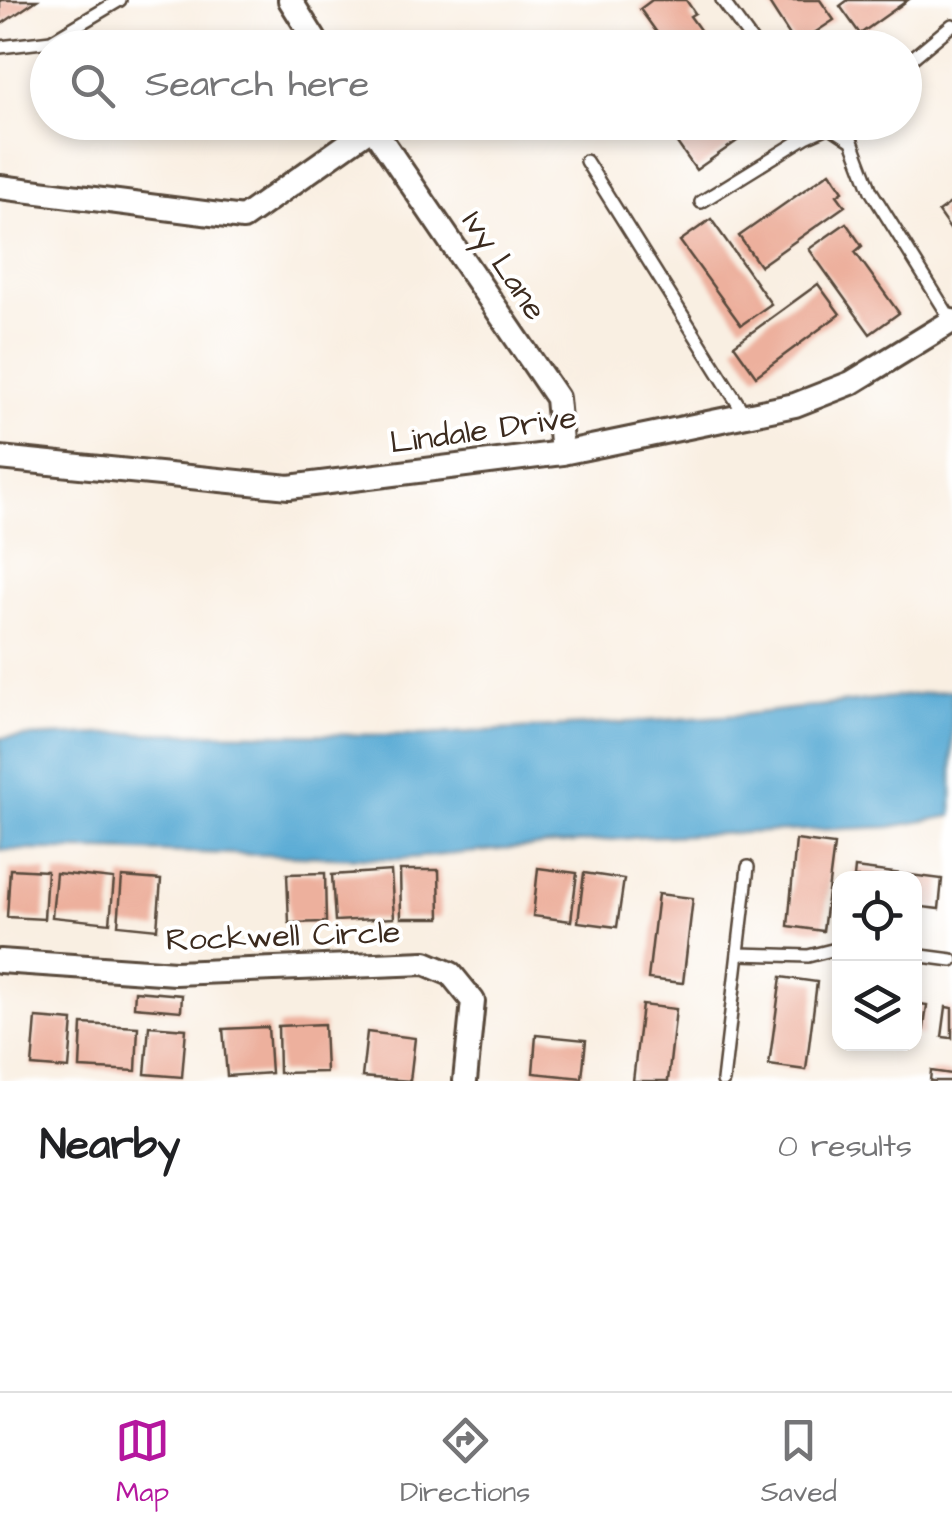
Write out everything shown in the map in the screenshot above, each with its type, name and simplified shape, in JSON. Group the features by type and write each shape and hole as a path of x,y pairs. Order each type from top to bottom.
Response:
{"street":[{"path":"290,0 309,30"},
{"path":"0,187 243,218 350,140"},
{"name":"Ivy Lane","path":"381,140 557,398 562,453"},
{"name":"Lindale Drive","path":"0,458 289,487 562,453 795,404 852,383 952,321"},
{"name":"Rockwell Circle","path":"0,962 174,973 425,964 452,974 473,1001 465,1081"}],"lane":[{"path":"70,30 120,0"},
{"path":"722,0 744,30"},
{"path":"922,50 952,25"},
{"path":"0,47 30,43"},
{"path":"701,202 801,140"},
{"path":"850,140 870,192 952,321"},
{"path":"586,161 745,415"},
{"path":"723,1081 748,867"},
{"path":"738,954 808,956 832,950"},
{"path":"922,956 952,960"}],"water":[{"path":"952,690 952,816 890,827 643,837 398,859 0,850 0,738 128,733 424,735 741,715"}],"building":[{"path":"0,0 37,0 0,25"},
{"path":"652,0 686,0 695,13 690,16 700,30 655,30 640,9"},
{"path":"767,0 820,0 834,20 819,30 786,30"},
{"path":"848,0 908,0 866,30 857,30 840,6"},
{"path":"675,140 738,140 696,170"},
{"path":"830,172 843,191 837,195 845,206 760,266 739,236"},
{"path":"952,202 952,232 938,212"},
{"path":"711,219 771,304 741,325 680,241"},
{"path":"846,223 862,246 855,252 899,313 870,334 809,249"},
{"path":"818,284 840,314 756,376 734,345"},
{"path":"796,840 834,845 823,931 788,926"},
{"path":"538,868 577,873 571,921 533,916"},
{"path":"10,869 47,871 44,919 7,917"},
{"path":"400,870 439,870 440,918 401,918"},
{"path":"391,871 394,918 335,921 332,875"},
{"path":"56,873 114,879 110,923 52,917"},
{"path":"325,873 326,922 289,923 287,874"},
{"path":"584,873 624,879 617,927 578,922"},
{"path":"922,876 942,879 939,909 922,907"},
{"path":"122,877 161,880 157,929 118,925"},
{"path":"658,894 693,898 683,983 648,979"},
{"path":"781,977 817,982 806,1070 769,1065"},
{"path":"135,991 182,995 181,1011 134,1007"},
{"path":"922,1004 927,1005 922,1035"},
{"path":"642,1005 676,1009 668,1081 633,1081"},
{"path":"946,1007 952,1008 952,1038 942,1037"},
{"path":"36,1018 73,1021 69,1069 32,1066"},
{"path":"82,1024 138,1027 136,1071 80,1068"},
{"path":"324,1024 326,1072 279,1073 278,1026"},
{"path":"149,1026 186,1029 182,1077 145,1074"},
{"path":"268,1027 271,1073 227,1076 223,1029"},
{"path":"367,1032 415,1038 410,1081 362,1077"},
{"path":"536,1035 586,1040 582,1078 533,1073"},
{"path":"931,1071 952,1074 952,1081 930,1081"}]}
